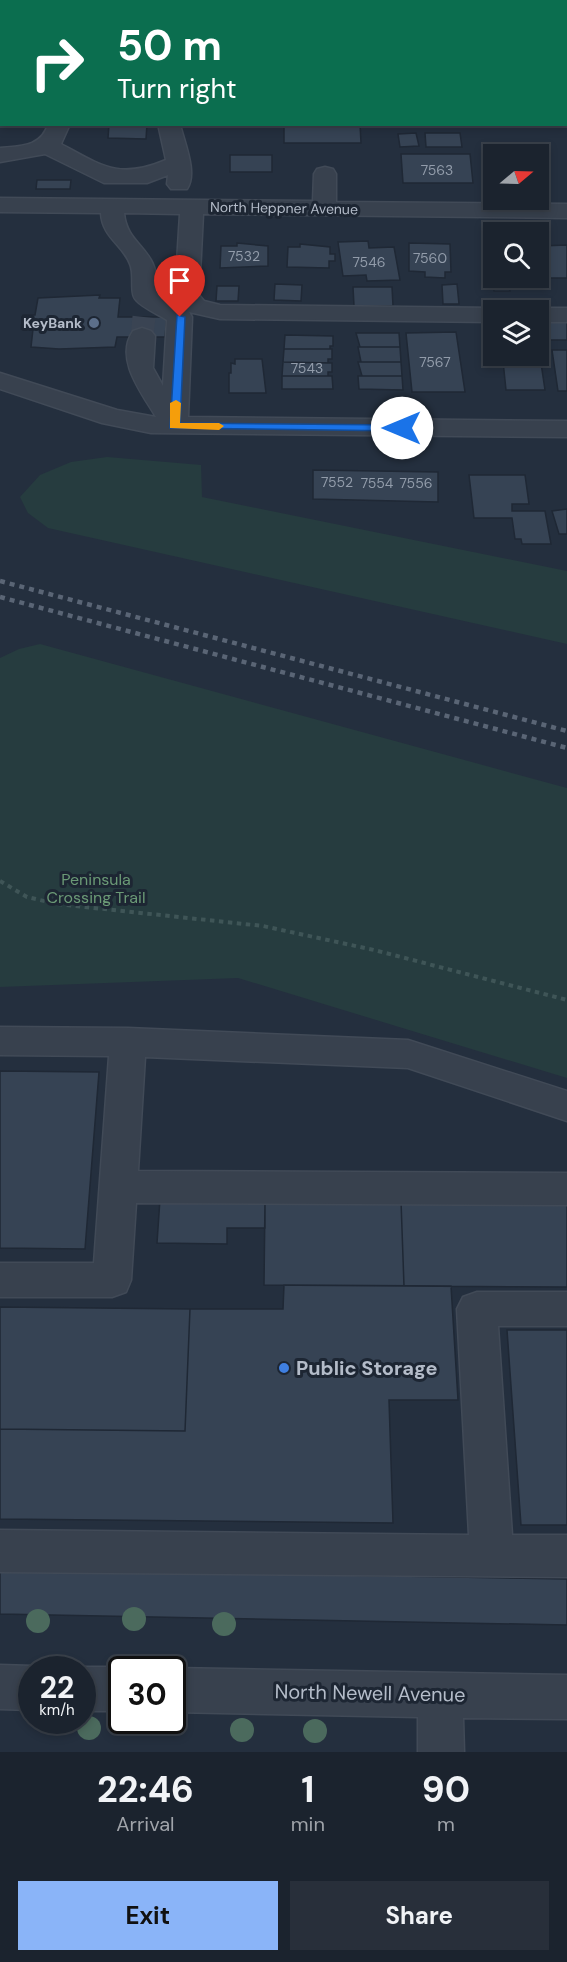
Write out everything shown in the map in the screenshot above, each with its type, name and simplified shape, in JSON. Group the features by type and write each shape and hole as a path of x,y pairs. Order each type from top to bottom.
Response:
{"street":[{"path":"0,155 47,146 57,135 58,126"},
{"path":"169,126 180,174 184,207 187,295 195,306 219,312 483,315"},
{"path":"47,146 105,176 147,176 177,163"},
{"path":"324,209 325,174"},
{"name":"North Heppner Avenue","path":"0,205 567,212"},
{"path":"112,206 112,222 118,237 138,257 146,271 140,368 174,426"},
{"path":"549,315 567,315"},
{"path":"143,316 180,317 174,426"},
{"path":"0,381 111,417 174,426 567,429"},
{"path":"0,1041 128,1042 408,1054 567,1106"},
{"path":"0,1280 111,1280 128,1042"},
{"path":"118,1187 567,1189"},
{"path":"492,1556 477,1309 567,1309"},
{"path":"0,1551 567,1556"},
{"path":"0,1687 18,1688"},
{"name":"North Newell Avenue","path":"186,1690 567,1697"},
{"path":"440,1695 441,1752"}],"path":[{"path":"0,881 27,897 57,904 263,926 374,950 567,1000"}],"green space":[{"path":"107,457 201,465 202,497 567,571 567,644 48,528 28,513 20,497 40,475 71,462"},
{"name":"Peninsula Crossing Trail","path":"40,644 567,788 567,1078 238,978 0,987 0,658 19,649"}],"building":[{"path":"65,126 97,126 97,127"},
{"path":"109,126 147,126 146,139 108,138"},
{"path":"284,126 360,126 361,143 284,143"},
{"path":"416,133 419,146 400,147 398,134"},
{"path":"425,133 460,133 462,147 426,147"},
{"path":"401,154 470,154 473,183 403,183"},
{"path":"230,155 272,155 272,172 230,172"},
{"path":"37,180 71,180 70,189 36,189"},
{"path":"368,241 369,248 394,247 400,280 367,281 366,275 343,276 338,242"},
{"path":"237,243 268,246 268,266 220,268 221,246 237,246"},
{"path":"409,243 450,244 451,272 445,272 445,278 425,277 425,272 409,271"},
{"path":"300,244 330,247 330,254 335,254 335,261 329,261 329,268 287,267 288,247 300,247"},
{"path":"567,245 567,278 549,278 549,246"},
{"path":"275,284 302,285 301,301 274,300"},
{"path":"457,284 459,304 443,304 442,285"},
{"path":"217,286 239,286 238,301 216,301"},
{"path":"353,287 392,287 393,306 354,306"},
{"path":"494,288 509,288 510,291 494,291"},
{"name":"KeyBank","path":"100,295 99,298 120,298 118,317 167,317 165,337 117,337 115,347 59,349 31,347 33,329 21,329 23,315 35,315 38,298"},
{"path":"549,320 567,320 567,340 549,340"},
{"path":"456,332 465,392 412,392 406,333"},
{"path":"356,333 399,333 400,347 360,347"},
{"path":"285,335 333,336 333,346 330,346 330,349 284,349"},
{"path":"358,347 400,347 401,362 361,362"},
{"path":"284,349 332,349 332,359 328,359 328,363 283,362"},
{"path":"552,350 567,350 567,391 558,391"},
{"path":"235,359 262,359 266,393 229,393 229,373 231,373 231,363 235,364"},
{"path":"283,362 332,363 332,372 328,372 328,376 282,376"},
{"path":"358,362 401,362 402,376 362,376"},
{"path":"504,366 541,366 545,390 506,390"},
{"path":"282,376 332,376 333,389 282,389"},
{"path":"358,376 402,376 403,390 359,389"},
{"path":"313,470 438,472 438,502 313,499"},
{"path":"469,475 525,475 529,504 512,504 512,511 545,511 551,544 522,544 521,539 515,539 512,518 474,518"},
{"path":"567,509 567,534 559,534 552,511"},
{"path":"0,1071 99,1072 85,1249 0,1248"},
{"path":"160,1199 265,1200 265,1228 227,1228 227,1244 157,1243"},
{"path":"265,1200 401,1201 404,1286 264,1285"},
{"path":"401,1201 567,1202 567,1287 404,1286"},
{"path":"284,1285 451,1286 458,1400 389,1400 393,1523 0,1519 0,1429 185,1431 190,1309 283,1309"},
{"path":"0,1307 190,1309 185,1431 0,1429"},
{"path":"507,1330 567,1330 567,1525 521,1525"},
{"path":"0,1569 567,1579 567,1625 0,1614"}],"tunnel":[{"path":"142,336 144,317"}],"railway":[{"path":"0,581 567,731"},
{"path":"0,597 567,748"}],"slow traffic":[{"path":"176,403 174,426 219,426"}],"place":[{"name":"KeyBank","path":"94,323"},
{"name":"Public Storage","path":"284,1368"}],"route":[{"path":"180,317 174,426 402,428"}]}
